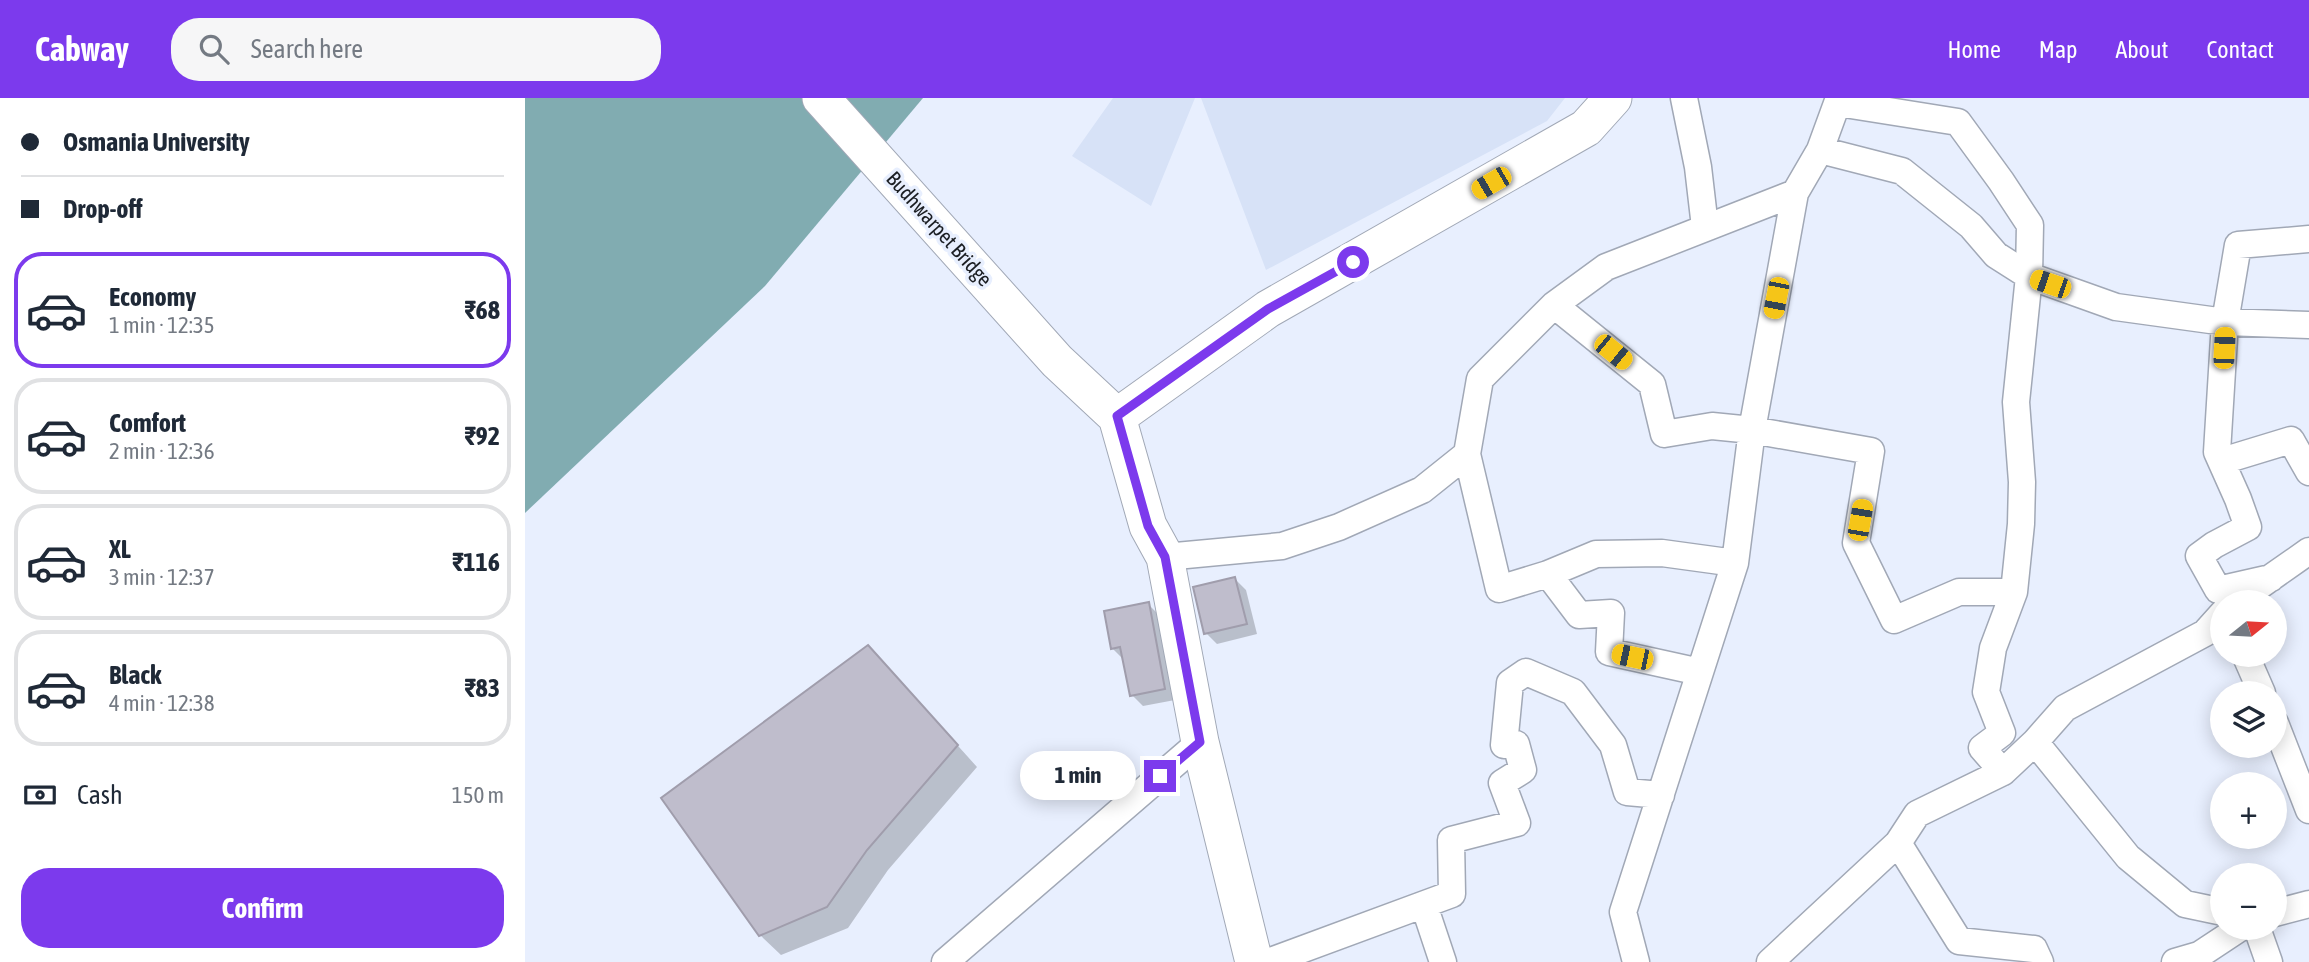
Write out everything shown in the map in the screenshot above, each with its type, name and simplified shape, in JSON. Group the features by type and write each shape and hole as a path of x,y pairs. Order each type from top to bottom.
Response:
{"street":[{"name":"Budhwarpet Bridge","path":"821,98 1057,361 1117,416"},
{"path":"1254,962 1200,742 1165,557 1148,526 1117,416 1268,309 1586,128 1613,98"},
{"path":"1684,98 1698,167 1705,227"},
{"path":"1636,962 1623,912 1735,563 1752,430 1795,193 1820,150 1839,101 1958,122 2030,225 2029,276 2016,402 2022,482 2021,524 2014,592 1993,648 1986,692 2002,733 1982,748 2003,772"},
{"path":"1820,150 1902,171 1971,226 1996,255 2029,276 2116,307 2225,321 2309,325"},
{"path":"1735,563 1662,553 1596,554 1548,574 1499,589 1467,454 1480,379 1554,305 1606,267 1795,193"},
{"path":"2271,578 2218,590 2199,556 2248,527 2217,452 2225,321 2238,246 2309,239"},
{"path":"1554,305 1652,384 1664,434 1712,426 1752,430 1871,451 1856,543 1894,620 1959,592 2014,592"},
{"path":"2222,461 2291,440 2309,472"},
{"path":"1165,557 1282,546 1339,527 1422,490 1467,454"},
{"path":"2254,590 2309,551"},
{"path":"1548,574 1579,615 1611,613 1609,652 1700,672"},
{"path":"1770,962 1898,843 1917,814 2003,772 2035,742 2065,708 2205,633 2210,627"},
{"path":"1268,962 1452,894 1451,839 1517,823 1502,783 1523,771 1516,744 1504,745 1510,683 1525,672 1573,692 1613,745 1627,792 1661,795"},
{"path":"2287,738 2299,754 2309,808"},
{"path":"945,962 1200,742"},
{"path":"2035,742 2128,857 2185,904 2210,909"},
{"path":"1898,843 1959,941 2034,949 2040,962"},
{"path":"2287,910 2309,904"},
{"path":"1424,905 1443,962"},
{"path":"2175,962 2199,956 2222,940"},
{"path":"2261,940 2269,962"}],"shaded area":[{"path":"525,98 923,98 765,286 525,513"},
{"path":"1113,98 1195,98 1151,206 1072,156"},
{"path":"1201,98 1565,98 1547,121 1266,270"}],"building":[{"path":"1235,577 1247,624 1204,634 1193,587"},
{"path":"1149,602 1165,689 1130,696 1120,647 1111,649 1104,611"},
{"path":"868,645 958,745 867,850 827,907 759,936 661,798"}],"route":[{"path":"1160,776 1200,742 1165,557 1148,526 1117,416 1268,309 1353,262"}]}
